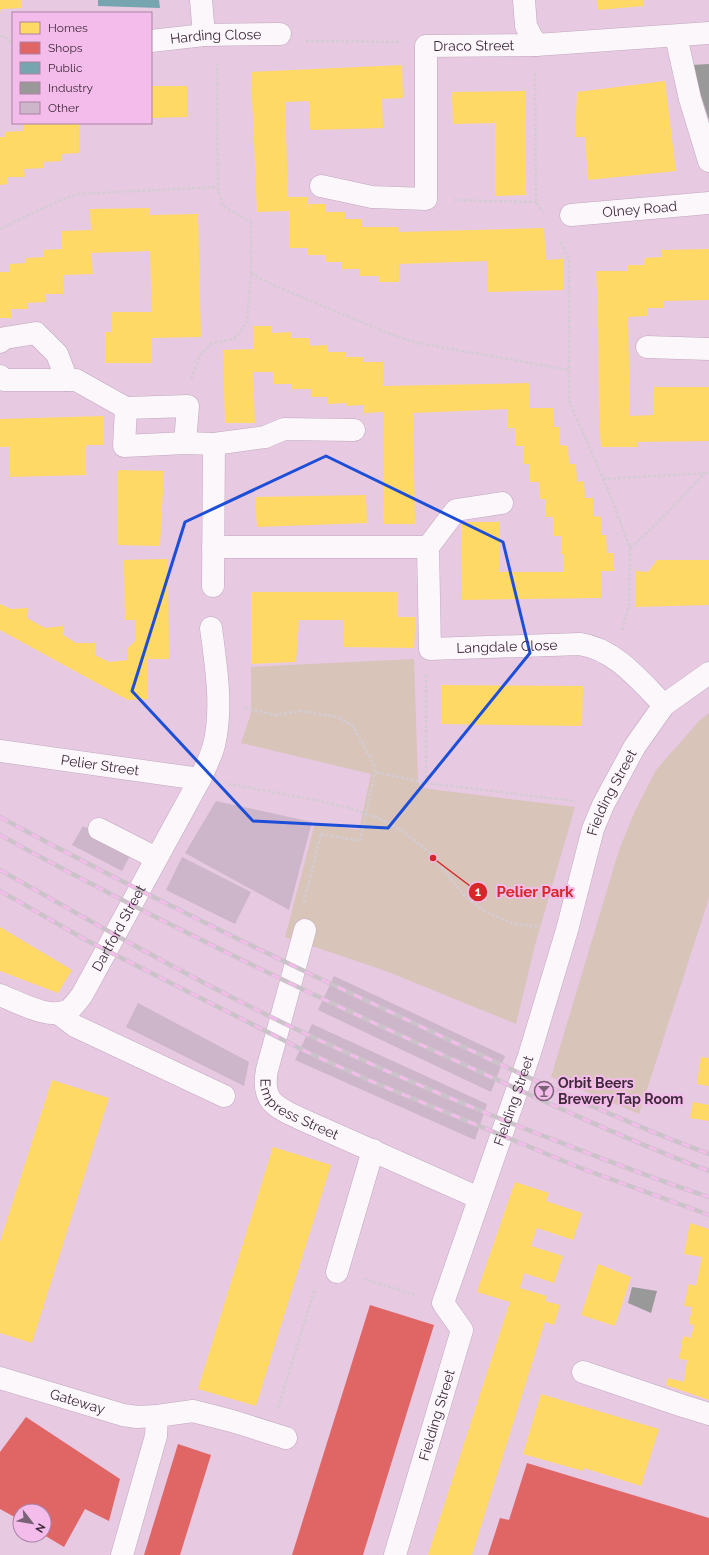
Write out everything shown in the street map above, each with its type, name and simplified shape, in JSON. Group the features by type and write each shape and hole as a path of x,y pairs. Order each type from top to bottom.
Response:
{"street":[{"path":"202,0 211,35"},
{"path":"524,0 526,26 536,46"},
{"name":"Draco Street","path":"426,199 426,46 536,46 709,33"},
{"name":"Harding Close","path":"152,40 211,35 280,34"},
{"path":"676,36 690,99 709,161"},
{"path":"321,186 372,197 426,199"},
{"name":"Olney Road","path":"571,215 709,203"},
{"path":"0,342 5,338 36,333 57,354 67,380"},
{"path":"647,347 709,349"},
{"path":"0,376 4,380 76,380 126,408 188,406 185,444"},
{"path":"126,408 124,446 214,444 265,437 284,428 354,430"},
{"path":"213,586 214,444"},
{"path":"430,649 428,547 456,510 502,503"},
{"path":"214,547 428,547"},
{"path":"200,779 210,759 216,732 216,665 211,628"},
{"name":"Langdale Close","path":"430,649 580,644 592,645 615,658 664,705"},
{"name":"Fielding Street","path":"395,1555 462,1330 443,1303 529,1056 567,930 593,829 603,805 635,746 664,705 709,673"},
{"name":"Pelier Street","path":"0,751 200,779"},
{"name":"Dartford Street","path":"59,1014 70,1009 82,995 200,779"},
{"path":"99,829 156,858"},
{"name":"Empress Street","path":"305,930 267,1070 265,1088 271,1101 288,1113 479,1198"},
{"path":"0,995 50,1014 59,1014 75,1026 224,1096"},
{"path":"337,1272 372,1150"},
{"path":"583,1372 709,1414"},
{"name":"Gateway","path":"0,1378 137,1417 156,1426 193,1411 278,1435"},
{"path":"122,1555 156,1426"}],"path":[{"path":"280,34 301,41 368,43 402,42 426,46"},
{"path":"188,406 191,378 200,354 212,343 234,339 247,322 251,274 251,222 223,206 218,187 211,35"},
{"path":"0,36 4,36 12,44"},
{"path":"536,46 536,202 543,213"},
{"path":"0,229 56,202 78,194 218,187"},
{"path":"426,199 536,202"},
{"path":"558,236 569,259 569,401 603,478 630,548 629,605 615,658"},
{"path":"251,274 273,285 413,342 569,370"},
{"path":"630,548 653,527 704,473"},
{"path":"603,478 709,473"},
{"path":"426,783 426,665 430,649"},
{"path":"217,703 275,715 301,711 337,717 353,726 374,765 375,772 360,841 321,834 301,913 305,930"},
{"path":"375,772 426,783 603,805"},
{"path":"200,779 310,799 346,807 376,817 403,831 432,855 464,895 482,910 512,923 567,930"},
{"path":"278,1435 318,1277 337,1272 443,1303"}],"highlighted area":[{"path":"326,456 503,542 530,653 388,828 253,821 132,691 185,522"}],"shaded area":[{"path":"414,659 418,782 422,788 575,807 535,945 516,1024 386,971 285,937 315,823 359,830 371,774 241,743 251,713 251,667"},
{"path":"709,713 709,898 639,1114 551,1077 619,850 635,811 656,770 700,720"}],"building: Homes":[{"path":"0,0 22,0 22,8 1,9 0,13"},
{"path":"597,0 643,0 643,6 598,10"},
{"path":"402,65 403,98 382,99 383,128 310,130 309,101 285,102 288,197 308,197 308,204 326,204 326,212 345,212 345,219 362,219 362,227 398,227 399,232 544,228 546,260 563,259 563,290 488,292 487,261 399,264 399,282 379,282 379,276 360,276 360,269 342,269 342,262 325,262 325,255 307,255 307,248 289,248 289,211 257,212 251,72"},
{"path":"665,81 676,171 588,180 585,137 575,137 577,92"},
{"path":"152,86 187,86 187,117 152,118"},
{"path":"525,91 526,195 495,196 495,123 453,124 452,92"},
{"path":"23,124 79,124 79,153 61,154 61,161 44,162 44,168 24,169 25,177 7,177 7,184 0,185 0,137 5,137 5,132 23,131"},
{"path":"150,208 150,215 198,214 201,337 152,338 152,363 105,363 105,332 112,332 112,312 152,312 150,251 91,253 93,274 63,275 63,294 45,294 45,302 27,303 28,309 11,309 11,318 0,318 0,272 10,272 10,264 26,263 26,258 44,257 44,250 62,249 61,231 91,230 90,209"},
{"path":"709,249 709,300 664,301 664,308 647,308 647,316 628,317 630,416 654,415 654,387 709,387 709,441 637,442 638,447 601,447 596,271 627,271 627,265 644,265 645,258 662,257 662,250"},
{"path":"253,326 272,326 272,333 291,332 291,338 310,338 310,346 327,345 328,352 346,352 346,357 363,357 363,362 383,362 383,386 529,383 529,408 553,408 554,427 560,427 560,445 568,446 569,464 576,464 577,482 584,481 585,498 593,498 593,516 601,517 601,535 606,535 607,553 614,553 614,571 601,571 601,598 462,600 461,522 499,522 499,572 564,572 564,554 561,554 561,536 553,536 553,517 546,517 546,499 540,499 539,482 530,482 530,464 524,464 524,446 515,446 515,428 508,428 508,409 413,413 415,524 383,524 384,412 364,413 364,405 346,406 347,403 328,404 328,397 311,397 311,389 292,389 292,384 273,384 273,372 253,372 255,423 225,423 223,350 253,349"},
{"path":"104,416 104,445 86,445 86,475 10,477 10,447 0,447 0,419"},
{"path":"118,470 164,471 160,546 118,545"},
{"path":"366,495 367,523 257,527 255,497"},
{"path":"168,559 169,659 148,659 148,699 128,700 0,630 0,604 11,609 28,608 27,618 45,628 63,626 63,635 76,643 95,643 95,655 109,662 128,660 127,649 136,640 135,620 125,620 124,560"},
{"path":"657,560 709,560 709,605 636,607 636,571 648,572"},
{"path":"251,592 398,592 398,617 416,617 414,648 344,647 343,620 299,620 296,662 251,664"},
{"path":"441,685 583,686 582,726 441,724"},
{"path":"0,927 72,970 58,993 0,971"},
{"path":"701,1057 709,1058 709,1086 697,1084"},
{"path":"52,1080 109,1098 32,1343 0,1333 0,1242"},
{"path":"693,1102 709,1105 709,1121 690,1118"},
{"path":"273,1147 331,1165 256,1406 198,1389"},
{"path":"515,1182 549,1193 546,1201 582,1213 573,1240 537,1228 531,1246 563,1256 554,1283 524,1273 520,1288 547,1296 545,1301 560,1305 554,1325 545,1322 472,1555 428,1555 510,1302 477,1292"},
{"path":"690,1223 709,1229 709,1400 666,1385 668,1378 684,1382 687,1360 679,1359 683,1336 691,1338 694,1325 689,1324 692,1307 684,1306 689,1284 696,1286 702,1257 684,1254"},
{"path":"598,1264 631,1277 615,1326 581,1315"},
{"path":"541,1394 659,1429 641,1486 584,1468 583,1471 523,1454"}],"building: Shops":[{"path":"370,1305 434,1325 363,1555 292,1555"},
{"path":"26,1417 120,1479 109,1521 85,1509 64,1547 52,1540 52,1503 12,1503 12,1516 0,1509 0,1452"},
{"path":"178,1444 211,1455 180,1555 144,1555"},
{"path":"527,1463 709,1518 709,1555 488,1555 500,1518 509,1520"}],"building: Public":[{"path":"98,0 159,0 160,8 98,6"}],"building: Industry":[{"path":"709,64 709,120 691,65"},
{"path":"632,1287 657,1291 651,1313 628,1303"}],"building: Other":[{"path":"216,801 312,822 289,910 185,853"},
{"path":"83,826 132,852 122,871 72,845"},
{"path":"182,857 251,892 235,924 166,890"},
{"path":"334,976 505,1056 491,1092 318,1010"},
{"path":"138,1003 249,1062 244,1086 126,1027"},
{"path":"312,1024 487,1104 475,1140 295,1060"}],"railway":[{"path":"0,817 198,920 476,1053 591,1106 709,1154"},
{"path":"0,835 167,923 338,1006 580,1117 709,1171"},
{"path":"0,870 214,988 353,1056 425,1088 536,1133 709,1197"},
{"path":"0,891 86,940 309,1053 373,1082 583,1169 709,1215"}],"place":[{"name":"Pelier Park","path":"433,858"},
{"name":"Orbit Beers Brewery Tap Room","path":"544,1091"}]}
